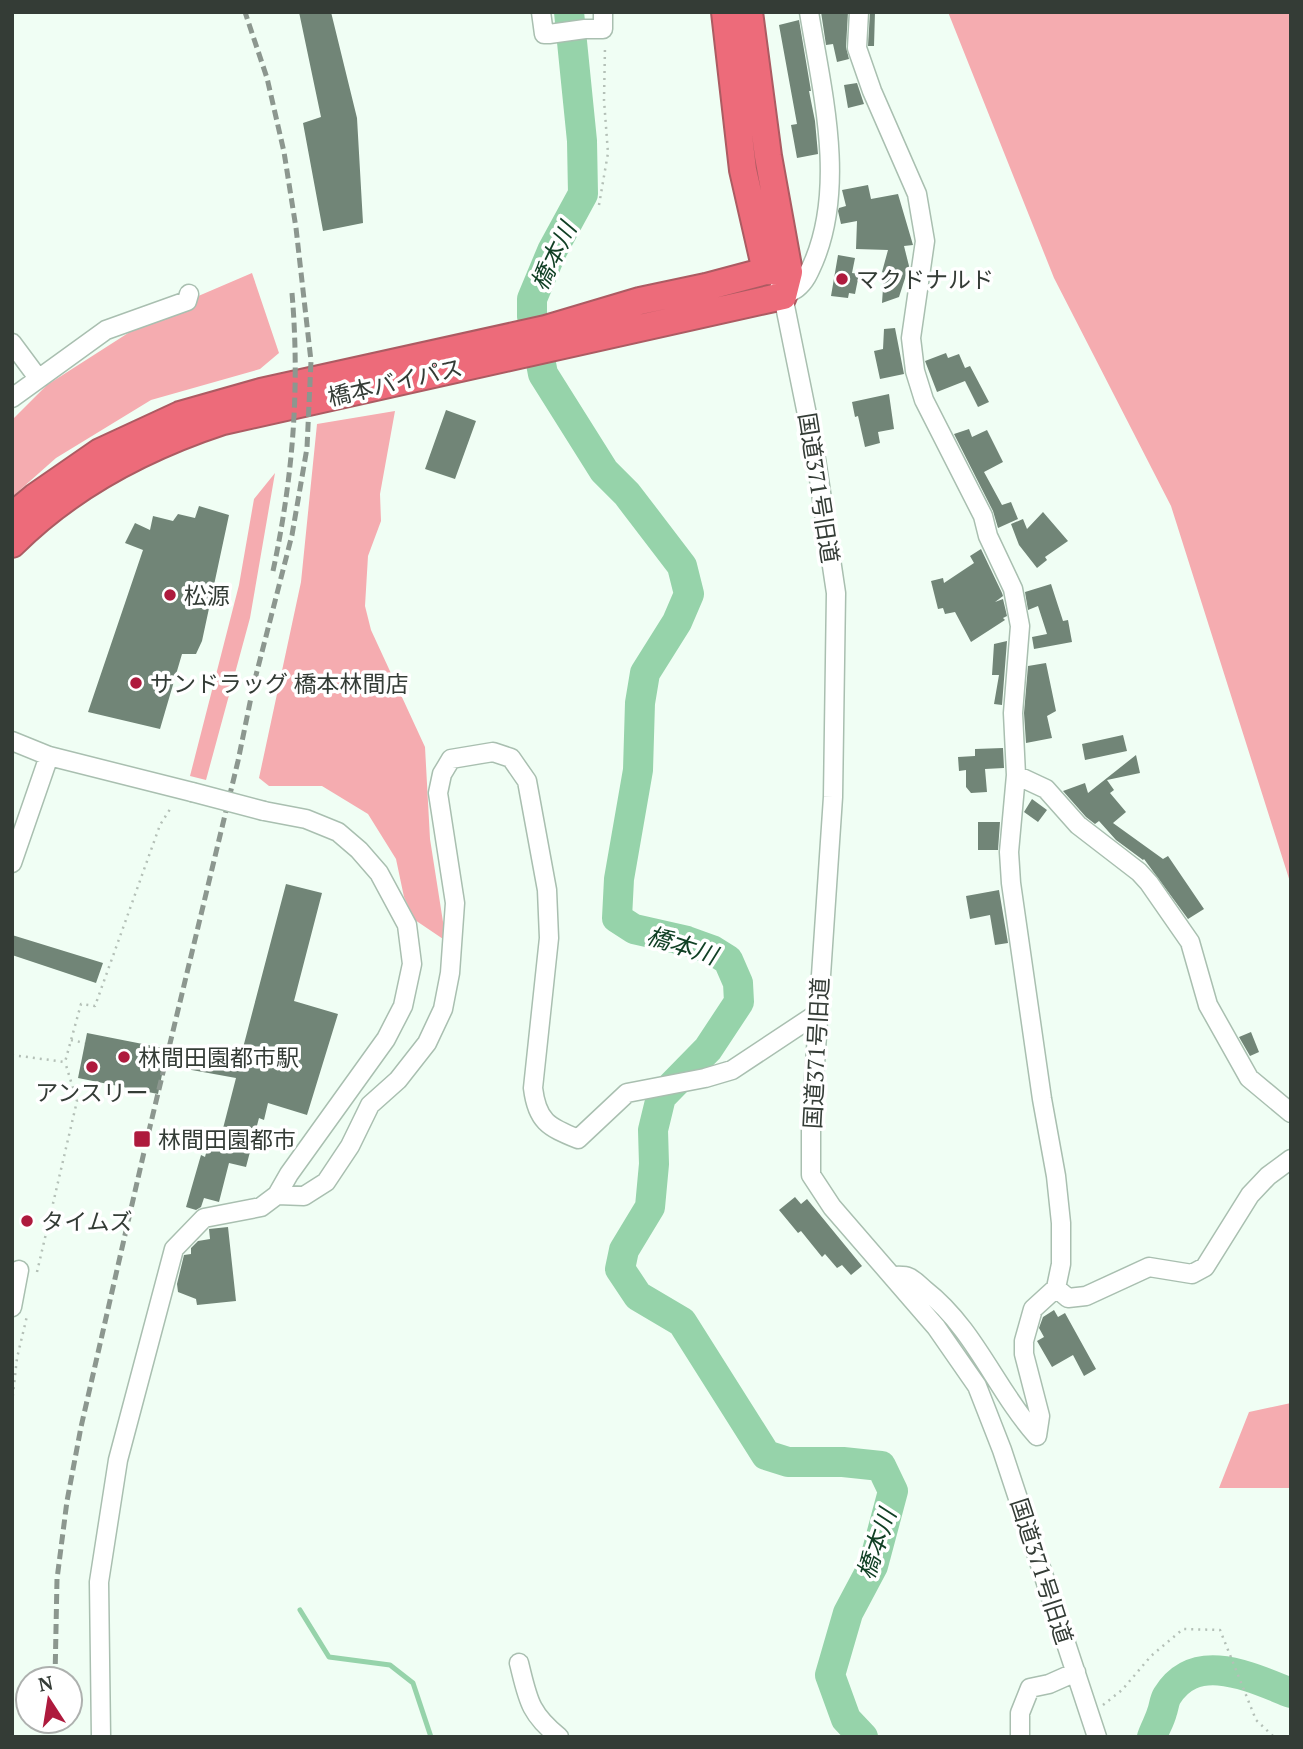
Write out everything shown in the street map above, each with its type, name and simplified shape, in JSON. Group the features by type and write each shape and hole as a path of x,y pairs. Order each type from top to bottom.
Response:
{"highway":[{"path":"725,12 743,170 779,280"},
{"path":"749,12 768,156 779,280"},
{"name":"橋本バイパス","path":"12,544 49,510 79,488 112,468 186,433 411,368 709,300 779,280"},
{"name":"橋本バイパス","path":"12,516 45,489 100,452 180,415 261,392 411,368"}],"street":[{"path":"541,12 544,34 584,29 603,21"},
{"path":"779,280 798,288 808,274 820,247 830,192 831,176 824,114 808,12"},
{"path":"859,12 857,48 872,91 917,194 925,241 911,338 915,371 924,400 983,516 988,536 1013,589 1020,626 1013,713 1016,775 1010,852 1011,884 1042,1100 1059,1196 1061,1264 1056,1288 1033,1309 1024,1341 1024,1354 1040,1416 1037,1436 1020,1418 977,1347 956,1320 934,1297 909,1277 892,1276"},
{"name":"国道371号旧道","path":"779,280 816,459 836,593 833,797 811,1124 811,1175 832,1207 936,1327 977,1386 1002,1450 1097,1737"},
{"path":"12,398 106,330 187,301 189,293"},
{"path":"12,343 38,378"},
{"path":"12,741 49,756 264,811 306,818 338,832 359,850 379,873 407,925 412,964 403,1006 386,1039 289,1174 277,1195 261,1207 204,1218 174,1249 118,1460 99,1582 101,1737"},
{"path":"277,1195 304,1196 326,1182 350,1146 370,1105 398,1080 428,1043 443,1009 450,973 455,903 438,793 442,774 451,759 493,752 511,758 527,781 547,890 549,939 533,1088 535,1107 552,1129 578,1139 627,1093 732,1070 818,1013"},
{"path":"12,863 49,756"},
{"path":"1016,775 1046,789 1078,825 1139,872 1149,883 1190,942 1208,1005 1249,1078 1291,1113"},
{"path":"1056,1288 1068,1298 1086,1296 1149,1267 1192,1273 1205,1267 1250,1195 1268,1176 1291,1160"},
{"path":"19,1270 21,1306"},
{"path":"519,1663 530,1706 542,1724 559,1737"},
{"path":"1020,1737 1020,1713 1030,1688 1049,1684 1076,1672"}],"path":[{"path":"599,205 608,153 603,21"},
{"path":"35,1279 77,1101 65,1062 81,1004 95,1006 160,825 187,791"},
{"path":"71,1040 85,1043"},
{"path":"12,1055 65,1062"},
{"path":"12,1403 21,1306"},
{"path":"1091,1714 1122,1690 1151,1656 1182,1629 1220,1630 1256,1720 1274,1737"}],"shaded area":[{"path":"948,12 1291,12 1291,885 1171,506 1054,278"},
{"path":"252,273 279,353 260,369 151,400 56,458 12,497 12,420 47,385 161,312"},
{"path":"395,411 380,494 381,521 368,556 365,606 371,630 425,747 430,839 446,941 415,920 404,897 396,859 368,814 322,786 269,786 259,778 301,582 317,424"},
{"path":"275,473 250,618 206,780 190,776 239,585 254,499"},
{"path":"1291,1403 1291,1488 1219,1488 1249,1412"}],"building":[{"path":"299,12 331,12 357,118 363,223 323,231 303,123 321,117"},
{"path":"821,12 848,12 846,47 849,59 837,62 833,44 826,45"},
{"path":"870,12 875,12 874,46 868,46"},
{"path":"799,20 818,154 797,158 791,125 797,124 779,25"},
{"path":"857,83 864,104 848,108 844,85"},
{"path":"868,185 871,199 898,194 913,245 904,246 909,266 899,297 882,303 882,272 888,250 856,249 857,221 841,224 838,211 846,206 842,190"},
{"path":"838,255 855,258 852,273 859,274 855,294 849,293 848,298 831,296"},
{"path":"895,328 904,374 880,379 874,351 883,349 884,329"},
{"path":"946,353 948,358 959,354 965,368 970,366 989,402 978,407 965,381 937,392 925,361"},
{"path":"889,394 894,429 878,432 880,443 865,447 852,402"},
{"path":"446,410 476,421 455,479 425,469"},
{"path":"969,429 972,437 987,430 1003,462 984,472 1002,505 1011,502 1018,519 998,528 993,511 954,434"},
{"name":"松源","path":"199,506 229,515 202,641 196,654 182,654 160,729 88,712 143,550 125,543 135,523 150,530 153,516 173,521 178,514 195,518"},
{"path":"1043,512 1068,541 1045,557 1047,560 1037,568 1019,545 1011,524 1023,519 1027,529"},
{"path":"981,549 1003,596 995,602 1003,599 1007,616 971,642 955,612 945,614 943,608 938,609 931,581 943,578 944,583 974,563 970,556"},
{"path":"1051,584 1063,621 1068,620 1072,642 1034,649 1032,637 1047,634 1038,606 1028,610 1025,592"},
{"path":"1007,641 1002,705 994,704 999,675 992,675 994,644"},
{"path":"1046,663 1056,711 1047,716 1052,738 1026,743 1024,713 1028,666"},
{"path":"1123,735 1127,751 1085,760 1082,744"},
{"path":"1003,748 1004,768 985,769 987,792 971,793 966,787 966,770 959,771 958,757 975,756 975,749"},
{"path":"1136,755 1140,773 1107,780 1114,790 1110,793 1126,812 1113,823 1163,859 1168,856 1204,909 1188,919 1144,859 1116,840 1099,821 1095,824 1086,817 1063,791 1085,783 1088,793"},
{"path":"1032,799 1047,810 1038,822 1024,812"},
{"path":"978,822 1000,822 998,850 978,850"},
{"path":"286,884 322,893 294,1001 338,1014 307,1115 268,1103 264,1120 259,1118 246,1167 229,1163 219,1202 204,1198 201,1207 196,1210 186,1207 201,1155 205,1157 210,1138 220,1140 236,1078 164,1065 158,1094 78,1078 87,1033 239,1063"},
{"path":"999,890 1008,943 995,945 990,915 970,919 966,896"},
{"path":"12,935 103,963 96,983 12,955"},
{"path":"1251,1032 1259,1052 1250,1056 1239,1037"},
{"path":"795,1197 801,1204 807,1199 862,1266 851,1275 842,1265 837,1268 825,1254 822,1257 801,1231 798,1233 779,1210"},
{"path":"228,1227 236,1301 197,1305 196,1299 178,1292 177,1284 184,1255 191,1254 191,1248 198,1241 210,1239 209,1229"},
{"path":"1054,1310 1058,1317 1065,1313 1096,1369 1084,1376 1073,1355 1052,1367 1037,1341 1044,1337 1039,1328 1043,1317"}],"waterway":[{"name":"橋本川","path":"569,12 582,141 583,194 552,251 532,299 532,316 543,374 604,471 627,494 682,566 689,594 677,622 645,673 640,703 638,770 619,879 617,918 634,929 687,941 712,950 728,960 738,983 739,1002 708,1049 661,1097 653,1130 654,1164 650,1207 624,1250 620,1269 638,1296 682,1322 766,1455 788,1462 843,1462 881,1466 893,1491 873,1566 848,1613 830,1675 846,1719 863,1737"},
{"path":"300,1610 329,1657 390,1665 413,1683 431,1737"},
{"path":"1152,1737 1167,1696 1179,1682 1193,1674 1209,1670 1225,1671 1291,1693"}],"railway":[{"path":"55,1665 57,1579 67,1501 81,1427 254,683 292,535 307,448 311,361 296,228 284,152 267,78 245,12"},
{"path":"273,571 286,501 293,432 295,363 292,293"}],"place":[{"name":"マクドナルド","path":"842,279"},
{"name":"松源","path":"170,595"},
{"name":"サンドラッグ 橋本林間店","path":"136,683"},
{"name":"林間田園都市駅","path":"124,1057"},
{"name":"アンスリー","path":"92,1067"},
{"name":"林間田園都市","path":"142,1139"},
{"name":"タイムズ","path":"27,1221"}]}
